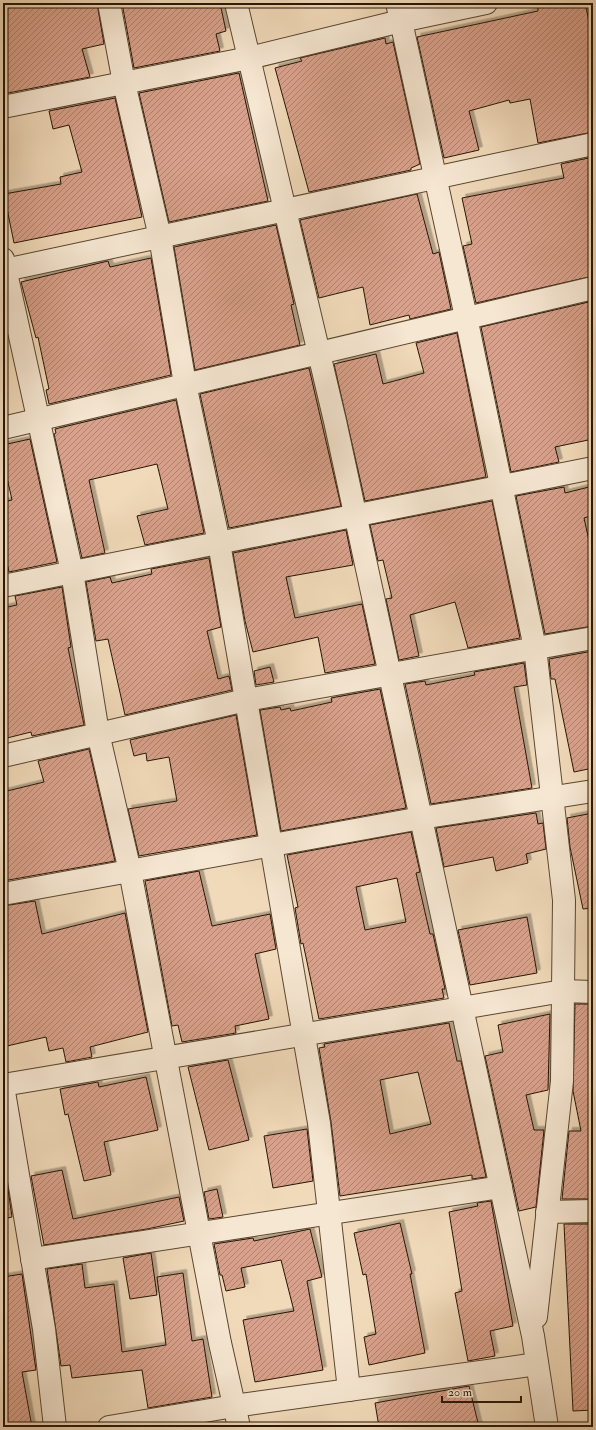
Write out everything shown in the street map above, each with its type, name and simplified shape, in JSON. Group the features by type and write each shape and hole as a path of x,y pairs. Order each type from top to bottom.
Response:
{"street":[{"path":"109,3 124,83 160,237 185,384 219,543 319,1123 349,1390"},
{"path":"236,3 319,352 391,676 534,1336 547,1427"},
{"path":"3,107 249,58 399,12 486,3"},
{"path":"399,12 466,317 535,648 564,900 562,1081 534,1336"},
{"path":"239,1427 199,1233 130,871 98,733 72,572 4,264 160,237 593,144"},
{"path":"3,428 593,288"},
{"path":"3,586 501,485 593,468"},
{"path":"3,756 246,700 391,676 593,638"},
{"path":"3,894 421,818 593,791"},
{"path":"55,1427 44,1329 3,1086 462,1008 563,992 593,992"},
{"path":"32,1259 501,1187"},
{"path":"547,1212 593,1211"},
{"path":"109,1427 234,1406 537,1364"}],"building":[{"path":"3,3 97,3 104,44 82,49 90,77 3,94"},
{"path":"122,3 220,3 226,31 216,34 220,51 134,68"},
{"path":"557,3 585,3 593,40 593,132 538,143 530,99 510,103 509,100 469,111 479,150 444,158 417,37 538,11 538,7"},
{"path":"385,38 386,44 393,42 420,164 411,168 411,170 309,192 275,68 302,61 300,58"},
{"path":"239,73 268,201 169,222 139,93"},
{"path":"115,98 142,217 14,243 4,194 61,184 60,177 82,172 69,125 53,129 49,111"},
{"path":"593,157 593,276 476,303 463,246 472,244 462,198 564,178 561,164"},
{"path":"417,194 433,254 439,252 451,309 410,319 409,315 370,325 363,287 319,298 300,220"},
{"path":"276,225 294,304 291,305 300,345 195,370 174,247"},
{"path":"151,258 171,375 49,404 46,390 49,389 38,337 36,338 21,282 108,261 110,267"},
{"path":"593,301 593,439 555,447 559,462 511,472 481,327"},
{"path":"457,333 486,477 365,501 334,364 376,354 383,384 424,373 416,343"},
{"path":"309,368 341,506 229,528 200,394"},
{"path":"176,400 204,533 145,545 137,516 168,509 157,464 89,480 105,553 82,558 54,434 56,433 55,429"},
{"path":"30,439 57,562 9,572 3,545 3,502 12,500 3,460 3,445"},
{"path":"593,486 593,515 584,518 593,559 593,626 545,634 516,496 564,487 565,493"},
{"path":"492,501 520,638 468,648 455,602 410,615 419,656 399,660 386,599 392,598 383,560 378,561 370,525"},
{"path":"346,530 353,565 286,577 295,618 362,604 375,664 325,673 318,637 253,652 245,621 233,553"},
{"path":"209,558 221,627 207,631 218,679 229,676 232,690 125,715 108,639 96,641 86,582 110,577 112,583 152,574 151,569"},
{"path":"62,587 71,647 68,648 84,725 32,736 31,732 3,739 3,608 17,605 15,596"},
{"path":"593,651 593,768 574,772 555,679 551,679 549,659"},
{"path":"524,663 527,685 514,687 532,788 431,804 405,684 425,681 426,685 475,675 474,672"},
{"path":"270,667 274,682 256,685 254,671"},
{"path":"380,689 406,808 281,831 260,710 280,707 281,710 290,708 291,711 332,702 331,698"},
{"path":"236,715 257,835 139,856 128,809 177,801 169,757 147,761 146,753 134,756 130,740"},
{"path":"89,749 115,861 3,881 3,792 44,782 38,761"},
{"path":"536,813 538,824 543,823 546,849 526,854 528,863 496,871 493,857 444,867 436,828"},
{"path":"593,813 593,908 583,909 570,847 567,818"},
{"path":"411,832 420,872 416,873 430,934 433,934 445,989 442,989 444,998 319,1019 303,943 301,944 295,908 298,907 287,855","holes":["397,878 406,922 365,930 356,887"]},
{"path":"199,871 212,926 270,914 276,949 255,954 269,1019 235,1026 236,1033 182,1042 178,1025 172,1026 145,881"},
{"path":"35,901 42,934 125,913 148,1032 90,1047 92,1057 66,1062 63,1048 49,1051 46,1037 7,1046 3,1028 3,906"},
{"path":"527,917 537,973 470,985 458,930"},
{"path":"575,1004 593,1004 593,1199 562,1199 569,1131 581,1131 573,1091"},
{"path":"550,1014 548,1090 526,1095 534,1130 544,1130 536,1207 519,1211 485,1056 503,1052 498,1025"},
{"path":"449,1023 457,1061 461,1061 486,1177 472,1179 472,1175 340,1196 331,1122 319,1048 325,1047 324,1044","holes":["418,1072 431,1124 390,1134 380,1080"]},
{"path":"228,1060 249,1140 209,1150 188,1067"},
{"path":"146,1077 158,1130 104,1142 111,1175 84,1181 68,1114 65,1115 60,1089 98,1082 99,1087"},
{"path":"307,1129 313,1181 273,1188 264,1136"},
{"path":"62,1170 73,1219 179,1197 184,1221 147,1229 44,1245 31,1176"},
{"path":"7,1182 12,1217 3,1219 3,1183"},
{"path":"217,1189 223,1217 209,1219 204,1192"},
{"path":"491,1201 513,1326 490,1331 495,1356 468,1361 455,1293 462,1291 449,1212 478,1206 477,1203"},
{"path":"400,1223 412,1274 410,1274 425,1353 369,1365 364,1337 376,1334 366,1274 363,1275 354,1233"},
{"path":"564,1224 593,1224 593,1410 573,1411"},
{"path":"310,1229 322,1277 307,1281 323,1370 255,1382 243,1320 294,1311 281,1260 241,1268 245,1287 226,1291 222,1275 220,1275 214,1244 253,1238 254,1241"},
{"path":"151,1253 157,1295 130,1299 123,1258"},
{"path":"82,1264 85,1288 114,1284 122,1352 166,1345 157,1277 183,1273 192,1341 203,1339 212,1397 148,1408 142,1370 72,1378 70,1365 61,1366 47,1269"},
{"path":"22,1274 36,1370 22,1372 32,1427 3,1427 3,1277"},
{"path":"469,1386 479,1427 379,1427 375,1403"}]}
